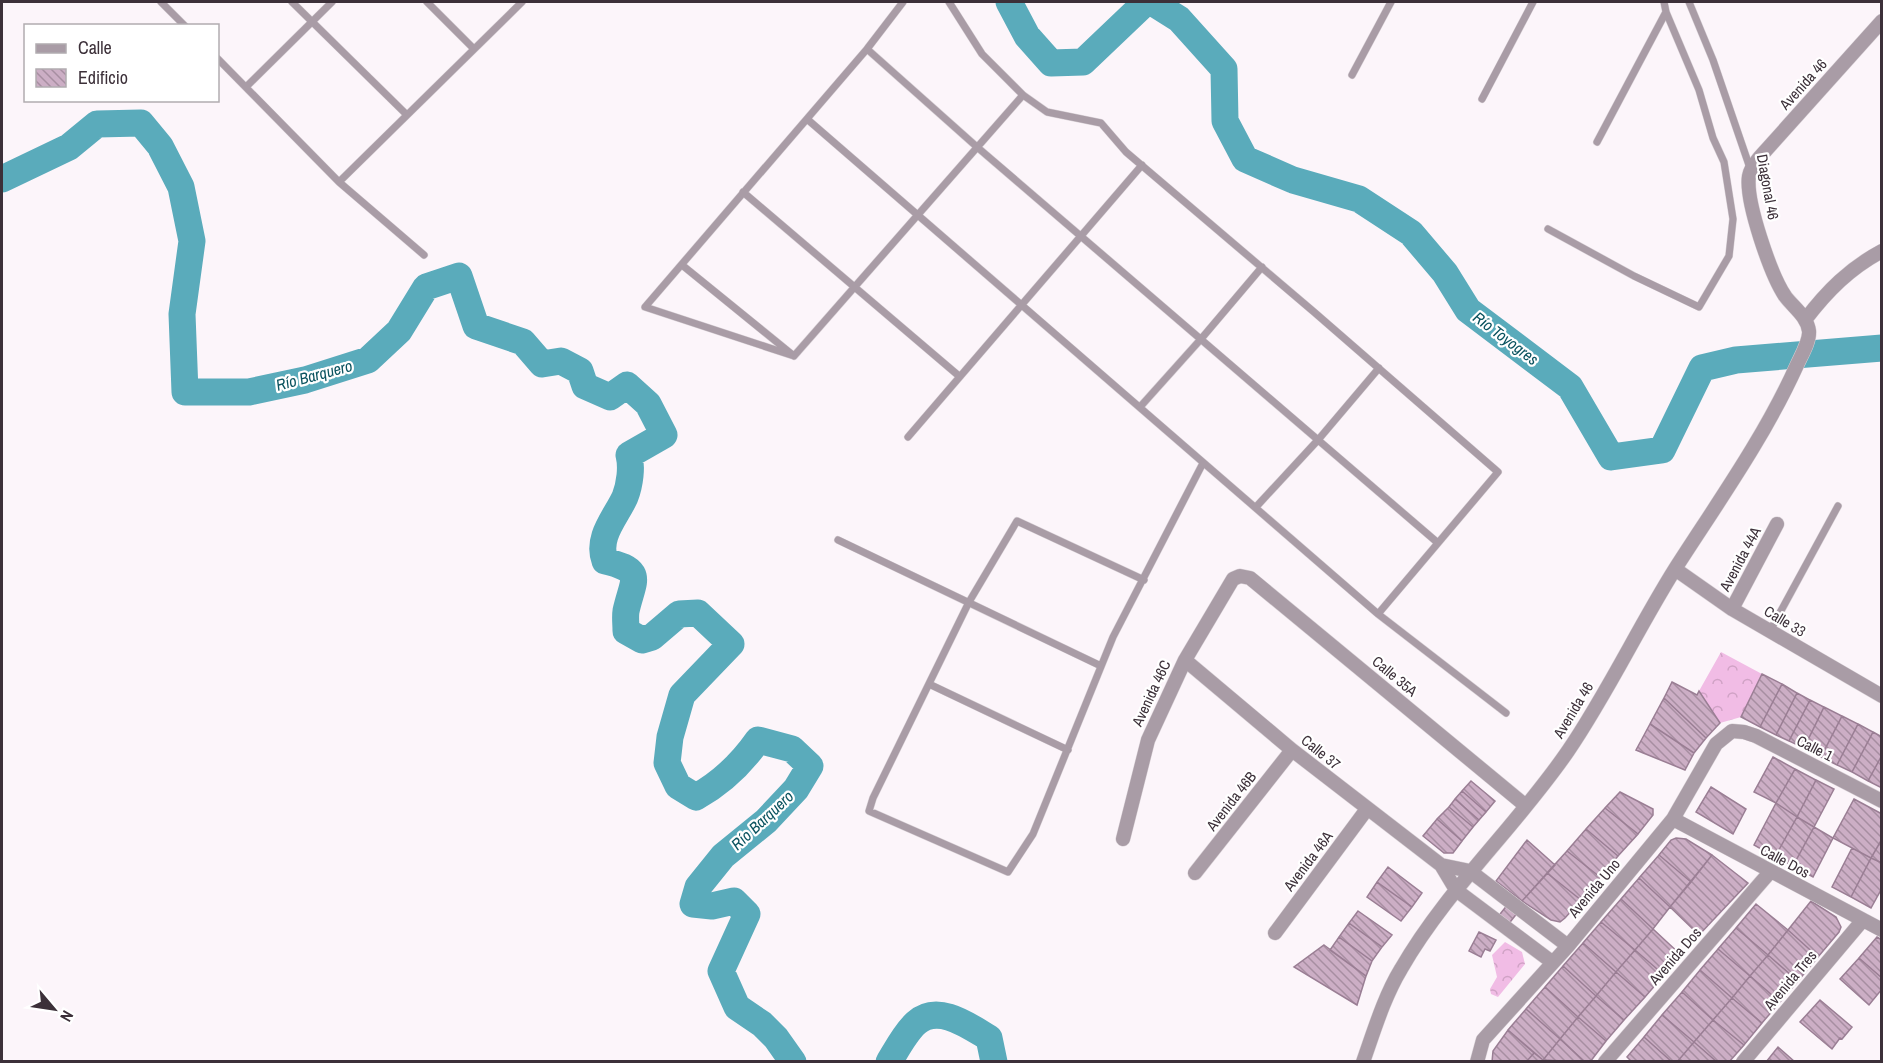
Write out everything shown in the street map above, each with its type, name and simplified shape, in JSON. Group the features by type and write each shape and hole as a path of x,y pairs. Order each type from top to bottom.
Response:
{"street":[{"name":"Avenida 46","path":"1751,170 1759,158 1881,21"},
{"name":"Diagonal 46","path":"1751,170 1749,187 1761,238 1774,278 1786,298 1805,320"},
{"path":"1805,320 1822,297 1858,263 1881,250"},
{"name":"Avenida 46","path":"1363,1062 1399,971 1423,933 1470,871 1526,806 1568,750 1675,569 1751,453 1798,364 1809,333 1805,320"},
{"name":"Avenida 44A","path":"1732,609 1777,524"},
{"name":"Calle 33","path":"1675,569 1732,609 1881,696"},
{"name":"Calle 35A","path":"1240,576 1250,578 1526,806"},
{"name":"Avenida 46C","path":"1123,839 1148,740 1185,660 1233,579 1240,576"},
{"name":"Calle 37","path":"1185,660 1292,750 1441,865 1456,890 1552,962"},
{"name":"Calle 1","path":"1732,731 1756,736 1881,801"},
{"name":"Avenida Uno","path":"1477,1061 1483,1040 1568,946 1673,819 1716,744 1732,731"},
{"name":"Avenida 46B","path":"1195,873 1292,750"},
{"name":"Avenida 46A","path":"1275,933 1367,810"},
{"name":"Calle Dos","path":"1673,819 1881,930"},
{"name":"Calle 37","path":"1441,865 1470,871 1568,946"},
{"name":"Avenida Dos","path":"1605,1062 1770,872"},
{"name":"Avenida Tres","path":"1743,1062 1862,921"}],"lane":[{"path":"161,2 183,24"},
{"path":"292,2 407,115"},
{"path":"246,87 332,2"},
{"path":"427,2 474,49"},
{"path":"339,182 522,2"},
{"path":"794,356 645,307 867,49 903,2"},
{"path":"949,2 982,54 1023,95 1047,112 1101,123 1126,152 1498,472 1378,614"},
{"path":"1352,75 1391,2"},
{"path":"1482,99 1533,2"},
{"path":"1548,229 1634,276 1699,307 1713,287 1729,256 1733,219 1724,162 1713,138 1699,90 1666,12 1664,2"},
{"name":"Diagonal 46","path":"1689,2 1713,60 1751,170"},
{"path":"1597,142 1666,12"},
{"path":"867,49 977,147 1438,543"},
{"path":"219,59 339,182 424,255"},
{"path":"794,356 1023,95"},
{"path":"807,119 1378,614 1506,713"},
{"path":"908,437 1142,165"},
{"path":"743,192 959,376"},
{"path":"682,265 794,356"},
{"path":"1140,407 1262,267"},
{"path":"1256,507 1318,440 1379,368"},
{"path":"1144,580 1017,521 969,602 873,798 869,811 1008,872 1033,834 1113,637 1144,580 1203,463"},
{"path":"1770,631 1838,506"},
{"path":"838,540 1101,666"},
{"path":"929,684 1068,750"}],"green space":[{"path":"1721,652 1762,674 1741,717 1720,723 1699,691"},
{"path":"1505,942 1522,952 1525,964 1498,997 1491,994 1490,989 1497,977 1492,955"}],"building":[{"path":"1762,674 1782,684 1760,727 1741,717"},
{"path":"1672,682 1697,695 1699,691 1720,723 1706,738 1664,698"},
{"path":"1782,684 1797,693 1776,735 1760,727"},
{"path":"1797,693 1810,700 1789,741 1776,735"},
{"path":"1664,698 1706,738 1694,753 1650,724"},
{"path":"1810,700 1824,707 1804,748 1789,741"},
{"path":"1824,707 1842,716 1821,757 1804,748"},
{"path":"1842,716 1858,724 1837,765 1821,757"},
{"path":"1650,724 1694,753 1685,770 1636,750"},
{"path":"1858,724 1873,732 1852,772 1837,765"},
{"path":"1873,732 1882,737 1882,755 1868,781 1852,772"},
{"path":"1882,755 1882,788 1868,781"},
{"path":"1773,757 1795,769 1776,803 1754,792"},
{"path":"1795,769 1816,780 1797,817 1776,803"},
{"path":"1816,780 1834,789 1814,827 1797,817"},
{"path":"1471,781 1495,801 1486,812 1462,791"},
{"path":"1711,787 1746,809 1733,834 1696,812"},
{"path":"1462,791 1486,812 1479,820 1455,799"},
{"path":"1620,792 1653,809 1653,815 1638,834 1605,808"},
{"path":"1455,799 1479,820 1473,827 1449,807"},
{"path":"1854,799 1882,814 1882,839 1871,858 1833,838"},
{"path":"1776,803 1797,817 1775,857 1754,845"},
{"path":"1449,807 1473,827 1462,841 1437,819"},
{"path":"1605,808 1638,834 1618,856 1586,829"},
{"path":"1797,817 1814,827 1793,866 1775,857"},
{"path":"1437,819 1462,841 1453,853 1444,853 1423,836"},
{"path":"1814,827 1833,838 1813,877 1793,866"},
{"path":"1586,829 1618,856 1600,877 1567,851"},
{"path":"1686,839 1712,855 1691,882 1659,855 1671,840"},
{"path":"1882,839 1882,863 1871,858"},
{"path":"1527,840 1555,865 1522,901 1496,881"},
{"path":"1852,848 1871,858 1851,897 1832,887"},
{"path":"1567,851 1600,877 1581,900 1547,873"},
{"path":"1659,855 1691,882 1670,907 1639,878"},
{"path":"1712,855 1748,883 1699,935 1670,907"},
{"path":"1871,858 1882,863 1882,888 1871,908 1851,897"},
{"path":"1388,867 1422,893 1412,907 1377,882"},
{"path":"1547,873 1581,900 1560,922 1551,920 1522,901"},
{"path":"1639,878 1670,907 1653,929 1621,899"},
{"path":"1377,882 1412,907 1401,921 1367,897"},
{"path":"1621,899 1653,929 1635,950 1601,922"},
{"path":"1811,901 1836,917 1841,927 1818,957 1788,930"},
{"path":"1508,904 1518,912 1507,926 1497,918"},
{"path":"1756,904 1788,930 1768,955 1736,928"},
{"path":"1358,911 1392,935 1382,947 1349,923"},
{"path":"1601,922 1635,950 1616,972 1583,943"},
{"path":"1349,923 1382,947 1372,961 1339,937"},
{"path":"1736,928 1768,955 1750,976 1718,949"},
{"path":"1653,929 1681,955 1664,975 1635,950"},
{"path":"1788,930 1818,957 1798,981 1768,955"},
{"path":"1479,932 1496,940 1490,951 1485,949 1481,957 1469,951"},
{"path":"1339,937 1372,961 1366,976 1330,950"},
{"path":"1877,937 1882,940 1882,978 1859,958"},
{"path":"1583,943 1616,972 1596,996 1563,966"},
{"path":"1324,945 1366,976 1357,1005 1294,967"},
{"path":"1718,949 1750,976 1732,998 1700,970"},
{"path":"1635,950 1664,975 1645,997 1616,972"},
{"path":"1768,955 1798,981 1780,1002 1750,976"},
{"path":"1859,958 1882,978 1882,989 1869,1005 1840,979"},
{"path":"1563,966 1596,996 1578,1017 1545,987"},
{"path":"1700,970 1732,998 1713,1020 1682,992"},
{"path":"1616,972 1645,997 1624,1020 1596,996"},
{"path":"1750,976 1780,1002 1762,1023 1732,998"},
{"path":"1545,987 1578,1017 1560,1039 1526,1009"},
{"path":"1682,992 1713,1020 1694,1042 1662,1015"},
{"path":"1596,996 1624,1020 1606,1041 1578,1017"},
{"path":"1732,998 1762,1023 1744,1045 1713,1020"},
{"path":"1820,1000 1852,1027 1832,1049 1800,1022"},
{"path":"1526,1009 1560,1039 1543,1060 1508,1030"},
{"path":"1662,1015 1694,1042 1677,1062 1672,1062 1644,1037"},
{"path":"1578,1017 1606,1041 1590,1062 1585,1062 1560,1039"},
{"path":"1713,1020 1744,1045 1729,1062 1717,1062 1694,1042"},
{"path":"1508,1030 1534,1053 1526,1062 1492,1062 1493,1051"},
{"path":"1644,1037 1672,1062 1632,1062 1627,1057"},
{"path":"1560,1039 1585,1062 1543,1060"},
{"path":"1694,1042 1717,1062 1677,1062"},
{"path":"1778,1047 1795,1062 1766,1062"},
{"path":"1534,1053 1543,1060 1544,1062 1526,1062"}],"waterway":[{"name":"Río Toyogres","path":"1009,2 1027,36 1051,63 1083,62 1146,2"},
{"name":"Río Toyogres","path":"1152,2 1179,19 1224,69 1225,121 1245,159 1293,180 1359,199 1411,233 1445,273 1468,310 1570,387 1611,457 1662,450 1702,368 1736,360 1882,348"},
{"name":"Río Barquero","path":"2,179 69,147 97,124 141,123 160,146 181,187 192,241 182,314 185,392 249,392 305,380 368,360 399,331 426,287 459,276 476,326 523,342 542,364 561,361 580,371 585,386 610,397 627,385 648,404 664,435 629,455 630,470 627,492 608,528 603,544 605,561 627,569 634,578 626,611 626,631 642,640 652,637 679,614 698,613 731,644 682,695 670,737 667,763 678,786 696,797 730,772 758,740 792,749 810,766 796,789 766,821 723,856 698,887 693,904 712,906 734,901 747,914 721,971 737,1007 762,1024 776,1038 793,1062"},
{"name":"Río Barquero","path":"889,1062 912,1027 925,1017 934,1015 953,1018 989,1038 994,1062"}]}
